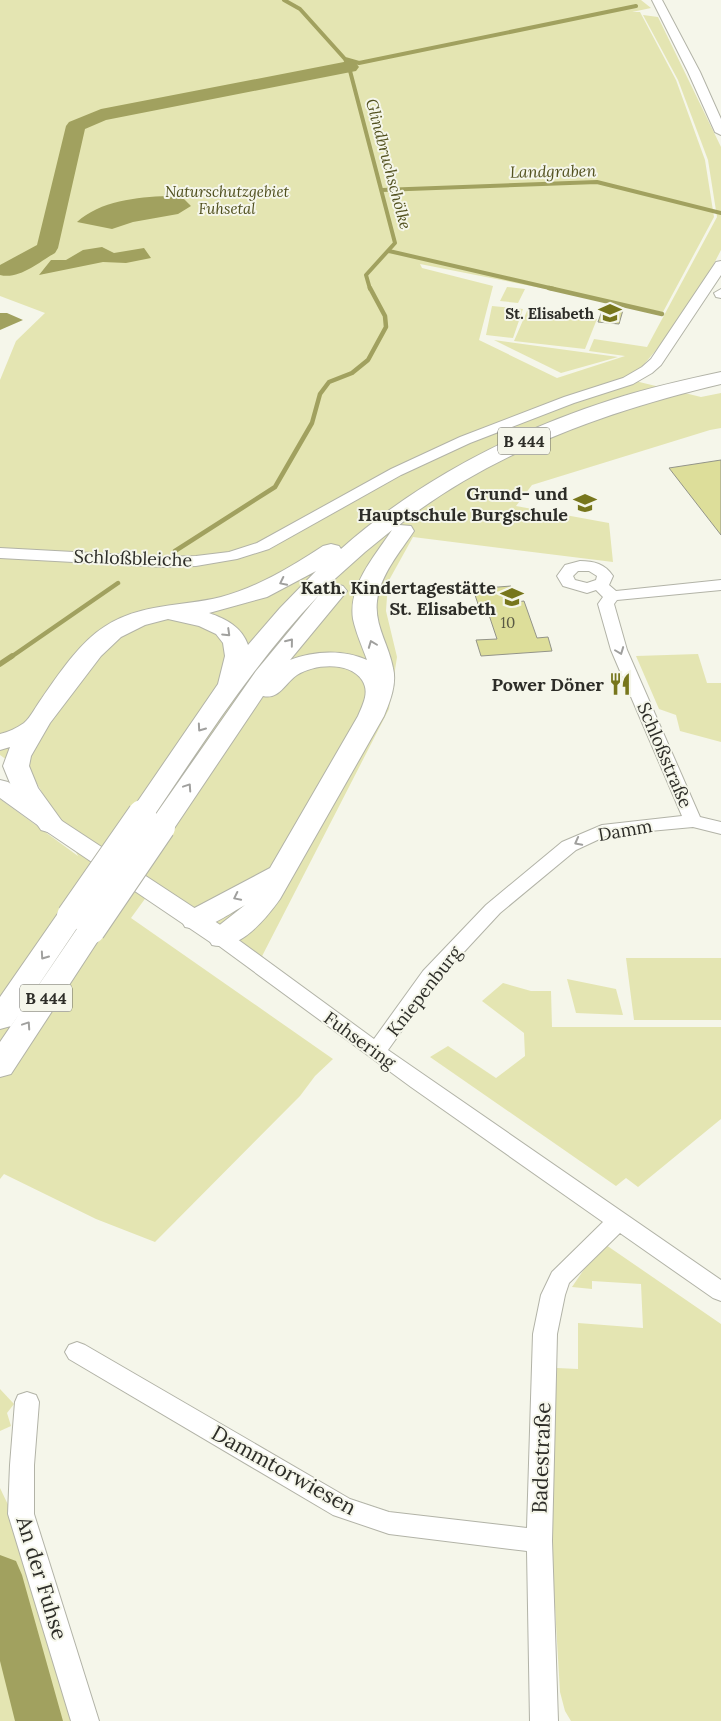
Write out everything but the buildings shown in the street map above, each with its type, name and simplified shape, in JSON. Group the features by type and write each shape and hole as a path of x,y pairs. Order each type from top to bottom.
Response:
{"highway":[{"name":"B 444","path":"0,1066 81,923 234,699 366,562 394,527 454,478 540,433 606,408 721,378"},
{"name":"B 444","path":"394,527 435,507 471,484 547,446 584,430 638,412 721,390"},
{"path":"52,824 18,775 12,745 100,642 125,625 148,616 224,603 269,588 298,574 364,529 394,527 365,602 368,632 381,668 379,691 371,716 259,909 244,924 222,938"},
{"path":"148,616 170,614 192,616 212,622 228,633 237,646 238,654 234,699 257,700 290,669 320,660 342,661 362,667 375,678 379,691"},
{"path":"195,920 279,875"},
{"name":"B 444","path":"0,1019 81,923"}],"main road":[{"name":"Fuhsering","path":"0,787 222,938"}],"street":[{"path":"657,0 694,72 715,105 721,132"},
{"path":"292,532 396,472 465,440 568,400 628,381 647,370 661,355 721,265"},
{"name":"Schloßbleiche","path":"0,553 165,562 196,561 230,556 263,546 292,532"},
{"path":"599,586 609,600 721,585"},
{"name":"Schloßstraße","path":"609,600 619,650 694,822"},
{"name":"Damm","path":"493,909 551,860 579,840 596,833 616,829 694,822 721,828"},
{"name":"Kniepenburg","path":"382,1044 430,976 493,909"},
{"name":"Fuhsering","path":"222,938 382,1044 618,1221 721,1292"},
{"name":"Badestraße","path":"544,1721 539,1541 545,1334 553,1294 560,1278 618,1221"},
{"name":"Dammtorwiesen","path":"77,1352 342,1507 389,1522 539,1541"},
{"name":"An der Fuhse","path":"27,1402 22,1465 21,1514 85,1721"}],"green space":[{"name":"Naturschutzgebiet Fuhsetal","path":"0,0 641,0 651,8 632,12 640,12 676,80 705,160 714,217 663,312 420,264 422,268 493,286 479,340 557,378 625,356 589,351 594,339 647,347 717,217 708,160 678,80 643,15 658,17 721,147 721,250 703,285 668,336 640,369 627,379 701,397 721,393 721,428 532,485 516,506 609,523 613,562 413,537 388,582 386,611 397,657 389,709 258,964 147,896 131,918 333,1059 315,1076 300,1096 155,1242 96,1219 4,1174 0,1179 0,799 78,856 35,780 0,755 0,380 16,341 45,313 0,296"},
{"path":"507,287 525,289 518,303 500,301"},
{"path":"492,306 523,309 513,338 486,335"},
{"path":"527,311 597,319 585,349 514,341"},
{"path":"494,340 618,357 561,373"},
{"path":"698,654 707,683 721,683 721,742 680,731 676,715 659,709 636,656"},
{"path":"626,958 721,958 721,1020 634,1020"},
{"path":"567,979 616,989 623,1015 576,1013"},
{"path":"503,983 531,991 551,991 552,1027 721,1027 721,1119 638,1187 626,1178 616,1186 430,1057 448,1046 496,1078 525,1056 524,1033 482,1001"},
{"path":"606,1245 721,1324 721,1721 571,1721 565,1711 560,1692 549,1505 557,1368 578,1369 578,1323 643,1328 641,1284 592,1281 592,1289 572,1287 591,1259"},
{"path":"0,1389 14,1404 7,1413 11,1426 0,1431"},
{"path":"0,1488 12,1513 74,1721 0,1721"}],"shaded area":[{"path":"167,196 184,199 191,206 178,214 133,222 112,229 77,222 86,215 108,205 131,199"},
{"path":"102,247 114,253 144,248 151,258 126,263 103,262 39,275 51,260 66,260 83,250"},
{"path":"0,313 7,313 23,320 0,330"}],"waterway":[{"name":"Glindbruchschölke","path":"284,0 300,9 345,59"},
{"path":"345,59 359,63 636,6"},
{"name":"Glindbruchschölke","path":"345,59 349,67 395,243 366,275 370,289"},
{"path":"193,98 349,67"},
{"path":"8,270 47,248 76,126 101,115 185,99"},
{"name":"Landgraben","path":"382,190 597,182 721,213"},
{"path":"389,251 554,289"},
{"name":"Glindbruchschölke","path":"175,551 275,487 312,423 320,394 329,382 352,373 368,360 386,327 385,316 370,288"},
{"path":"549,288 662,314"},
{"name":"Glindbruchschölke","path":"11,657 118,583"},
{"name":"Glindbruchschölke","path":"0,664 12,656"},
{"path":"0,1575 39,1721"}],"place":[{"name":"St. Elisabeth","path":"610,313"},
{"name":"Grund- und Hauptschule Burgschule","path":"585,503"},
{"name":"Kath. Kindertagestätte St. Elisabeth","path":"512,597"},
{"name":"Power Döner","path":"620,684"}]}
